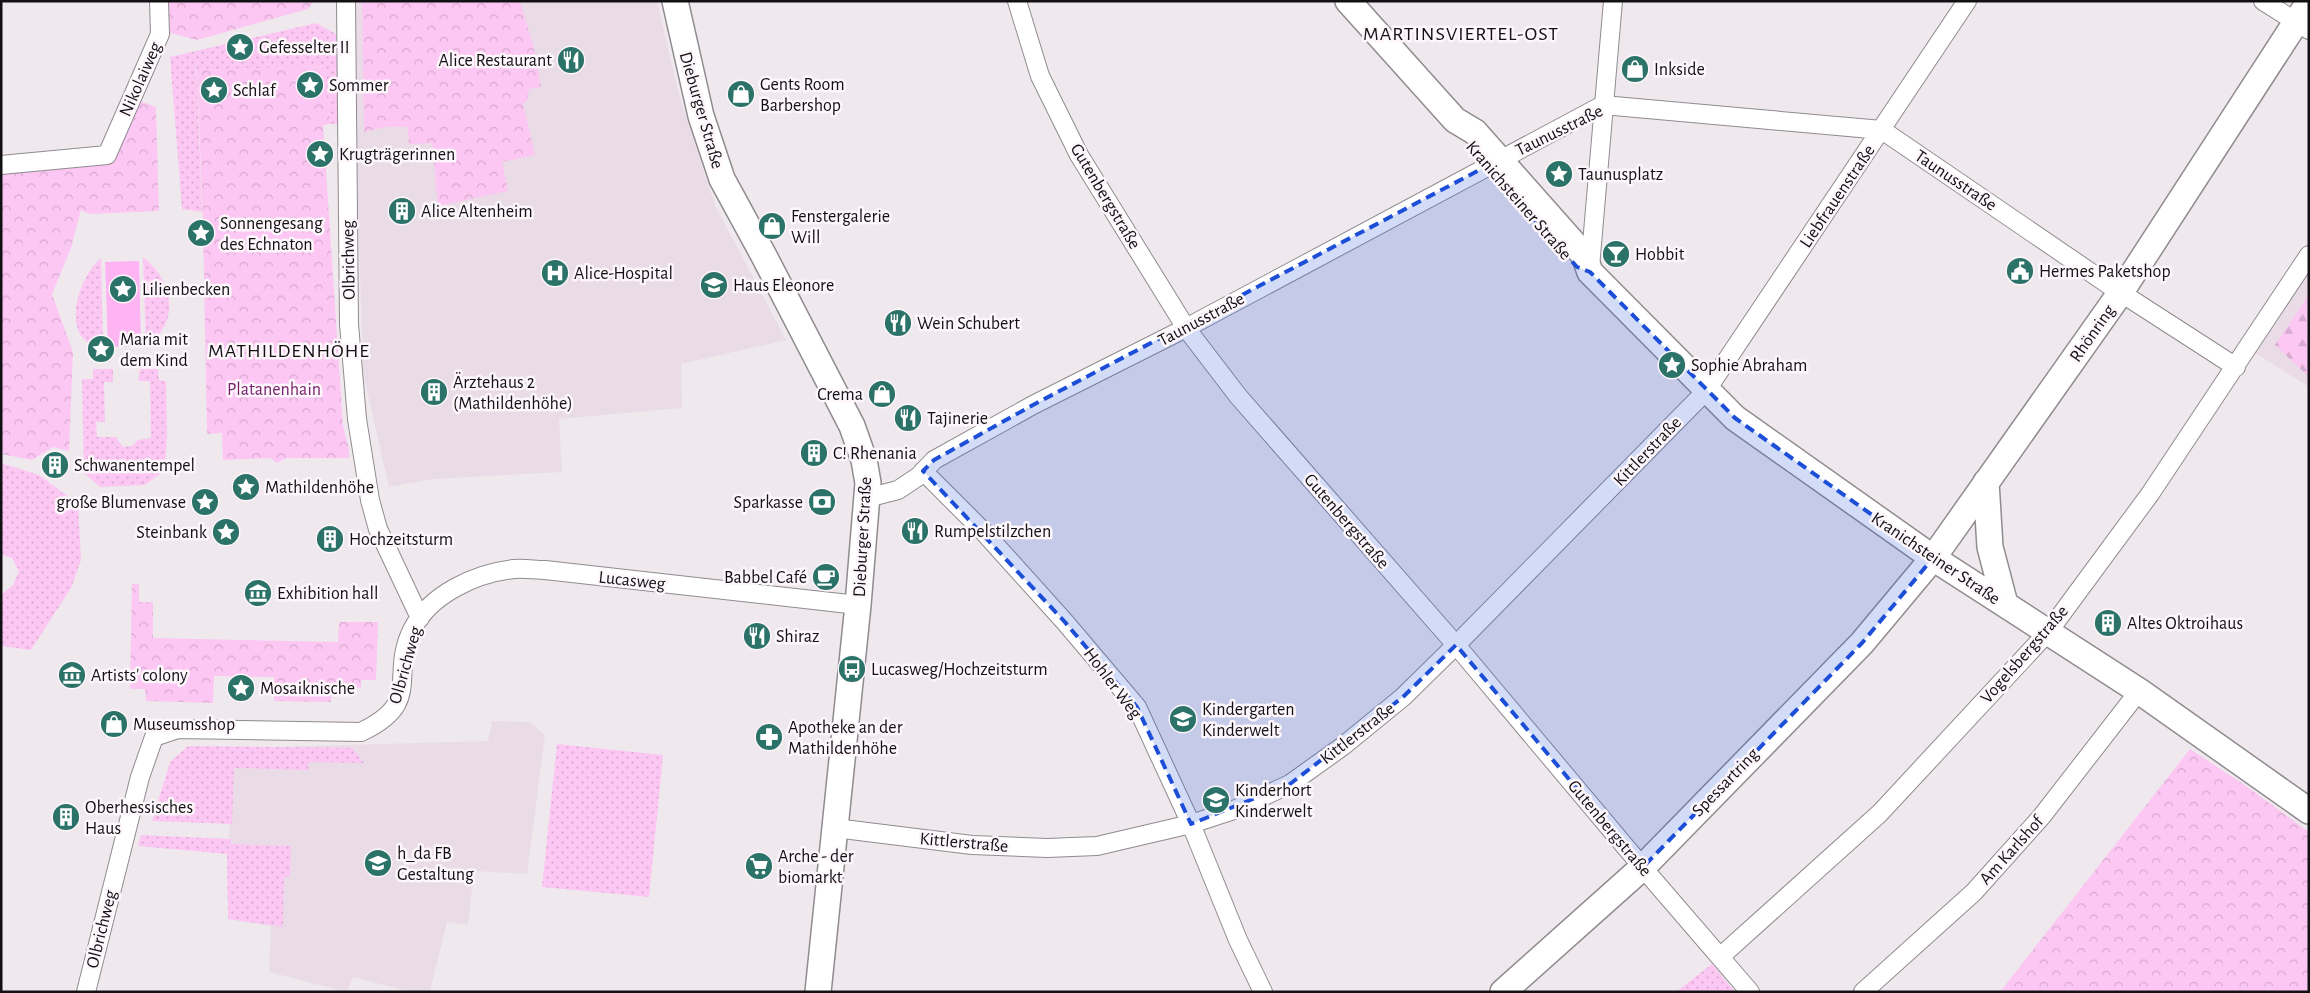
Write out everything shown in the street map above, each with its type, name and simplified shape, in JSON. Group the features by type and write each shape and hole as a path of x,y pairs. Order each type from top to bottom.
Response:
{"main road":[{"name":"Dieburger Straße","path":"675,1 700,116 722,179 764,256 854,432 864,460 868,483 858,605 820,958 818,992"},
{"name":"Kranichsteiner Straße","path":"1348,1 1456,120 1464,139 1493,163 1577,267 1590,272 1706,391 1735,418 1933,558 2049,631 2139,691 2309,811"},
{"name":"Rhönring","path":"1933,558 2121,292 2302,27 2309,2"},
{"path":"1986,482 1990,547 2005,604"},
{"name":"Spessartring","path":"1503,992 1643,867 1862,643 1933,558"}],"street":[{"name":"Nikolaiweg","path":"1,165 107,155 160,34 159,1"},
{"name":"Olbrichweg","path":"86,992 140,777 154,737 178,729 361,732 387,718 398,704 408,644 412,630 420,618 378,529 370,500 357,419 349,324 346,1"},
{"name":"Gutenbergstraße","path":"1018,1 1040,76 1079,154 1186,328 1238,396 1456,645 1750,992"},
{"path":"1590,272 1613,1"},
{"name":"Liebfrauenstraße","path":"1706,391 1967,1"},
{"path":"2263,1 2302,27"},
{"name":"Taunusstraße","path":"867,498 898,490 934,460 1034,404 1186,328 1603,105 1882,130 2121,292 2236,367"},
{"name":"Vogelsbergstraße","path":"1720,957 1880,813 2049,631 2150,494 2309,256"},
{"name":"Kittlerstraße","path":"835,828 972,844 1047,848 1096,846 1191,824 1234,810 1290,784 1343,746 1403,697 1706,391"},
{"name":"Hohler Weg","path":"923,471 981,529 1052,607 1137,707 1191,824 1238,940 1263,992"},
{"name":"Lucasweg","path":"420,618 447,593 484,577 514,569 545,570 858,605"},
{"name":"Am Karlshof","path":"1863,992 1974,892 2042,816 2139,691"}],"highlighted area":[{"path":"1487,166 1577,267 1590,272 1735,418 1933,558 1862,643 1643,867 1456,645 1403,697 1290,784 1191,824 1137,707 1064,621 923,471 934,460 1033,405"}],"shaded area":[{"name":"Alice-Hospital","path":"352,1 657,1 679,95 715,205 786,340 681,364 682,408 559,419 562,472 435,479 389,487 363,373"},
{"name":"Lilienbecken","path":"139,261 141,346 108,347 105,262"},
{"path":"2309,273 2309,387 2255,353"},
{"name":"h_da FB Gestaltung","path":"492,721 530,722 545,735 527,874 474,871 468,925 447,922 430,992 411,992 353,977 347,992 269,972 271,926 228,919 228,854 235,748 488,741"}],"green space":[{"path":"165,1 314,1 308,9 197,40 167,32"},
{"path":"362,1 520,1 534,48 541,87 529,89 527,101 523,103 535,155 502,162 508,191 438,206 432,143 409,144 408,127 386,127 364,132"},
{"path":"316,23 336,34 341,124 330,124 326,66 197,70 196,57 202,212 182,209 170,57"},
{"name":"Platanenhain","path":"326,66 330,124 323,125 343,425 349,458 286,458 277,463 270,458 223,460 222,433 207,434 203,224 197,70"},
{"path":"140,101 156,107 159,211 90,214 81,210 71,248 52,294 73,352 69,451 53,447 32,460 1,454 1,170 114,161"},
{"path":"143,257 161,278 167,289 169,302 169,314 165,325 146,346"},
{"path":"101,258 103,347 89,343 80,334 76,322 79,294 92,267"},
{"path":"2309,294 2309,377 2275,345"},
{"path":"93,369 113,369 113,382 104,382 105,422 96,422 97,437 116,437 123,447 132,446 138,440 151,438 150,381 138,381 140,369 158,369 159,380 166,381 167,434 165,470 145,485 100,487 84,473 82,379 93,379"},
{"path":"1,463 39,475 78,504 81,560 71,588 31,650 1,646 1,595 13,585 19,571 12,558 1,554"},
{"path":"132,584 139,584 139,602 153,602 153,638 338,642 339,622 378,622 376,680 361,680 361,688 332,687 331,702 274,701 274,677 214,676 213,703 146,701 145,689 130,689"},
{"path":"557,744 663,755 649,897 542,887"},
{"path":"188,746 352,748 364,763 309,762 308,770 234,768 232,824 152,821 170,762"},
{"path":"2190,749 2246,786 2309,832 2309,992 2000,992"},
{"path":"141,835 231,839 231,844 291,846 290,877 284,877 283,927 228,919 227,854 138,846"},
{"path":"1712,964 1735,992 1676,992"}],"place":[{"name":"Gefesselter II","path":"240,47"},
{"name":"Alice Restaurant","path":"571,60"},
{"name":"Inkside","path":"1635,69"},
{"name":"Sommer","path":"310,85"},
{"name":"Schlaf","path":"214,90"},
{"name":"Gents Room Barbershop","path":"741,94"},
{"name":"Krugträgerinnen","path":"320,154"},
{"name":"Taunusplatz","path":"1559,174"},
{"name":"Alice Altenheim","path":"402,211"},
{"name":"Fenstergalerie Will","path":"772,226"},
{"name":"Sonnengesang des Echnaton","path":"201,233"},
{"name":"Hobbit","path":"1616,254"},
{"name":"Hermes Paketshop","path":"2020,271"},
{"name":"Alice-Hospital","path":"555,273"},
{"name":"Haus Eleonore","path":"714,285"},
{"name":"Lilienbecken","path":"123,289"},
{"name":"Wein Schubert","path":"898,323"},
{"name":"Maria mit dem Kind","path":"101,349"},
{"name":"Sophie Abraham","path":"1672,365"},
{"name":"Ärztehaus 2 (Mathildenhöhe)","path":"434,392"},
{"name":"Crema","path":"882,394"},
{"name":"Tajinerie","path":"908,418"},
{"name":"C! Rhenania","path":"814,453"},
{"name":"Schwanentempel","path":"55,465"},
{"name":"Mathildenhöhe","path":"246,487"},
{"name":"große Blumenvase","path":"205,502"},
{"name":"Sparkasse","path":"822,502"},
{"name":"Rumpelstilzchen","path":"915,531"},
{"name":"Steinbank","path":"226,532"},
{"name":"Hochzeitsturm","path":"330,539"},
{"name":"Babbel Café","path":"826,577"},
{"name":"Exhibition hall","path":"258,593"},
{"name":"Altes Oktroihaus","path":"2108,623"},
{"name":"Shiraz","path":"757,636"},
{"name":"Lucasweg/Hochzeitsturm","path":"852,669"},
{"name":"Artists' colony","path":"72,675"},
{"name":"Mosaiknische","path":"241,688"},
{"name":"Kindergarten Kinderwelt","path":"1183,719"},
{"name":"Museumsshop","path":"114,724"},
{"name":"Apotheke an der Mathildenhöhe","path":"769,737"},
{"name":"Kinderhort Kinderwelt","path":"1216,800"},
{"name":"Oberhessisches Haus","path":"66,817"},
{"name":"h_da FB Gestaltung","path":"378,863"},
{"name":"Arche - der biomarkt","path":"759,866"}],"district":[{"name":"MARTINSVIERTEL-OST","path":"1461,33"},
{"name":"MATHILDENHÖHE","path":"289,350"}]}
